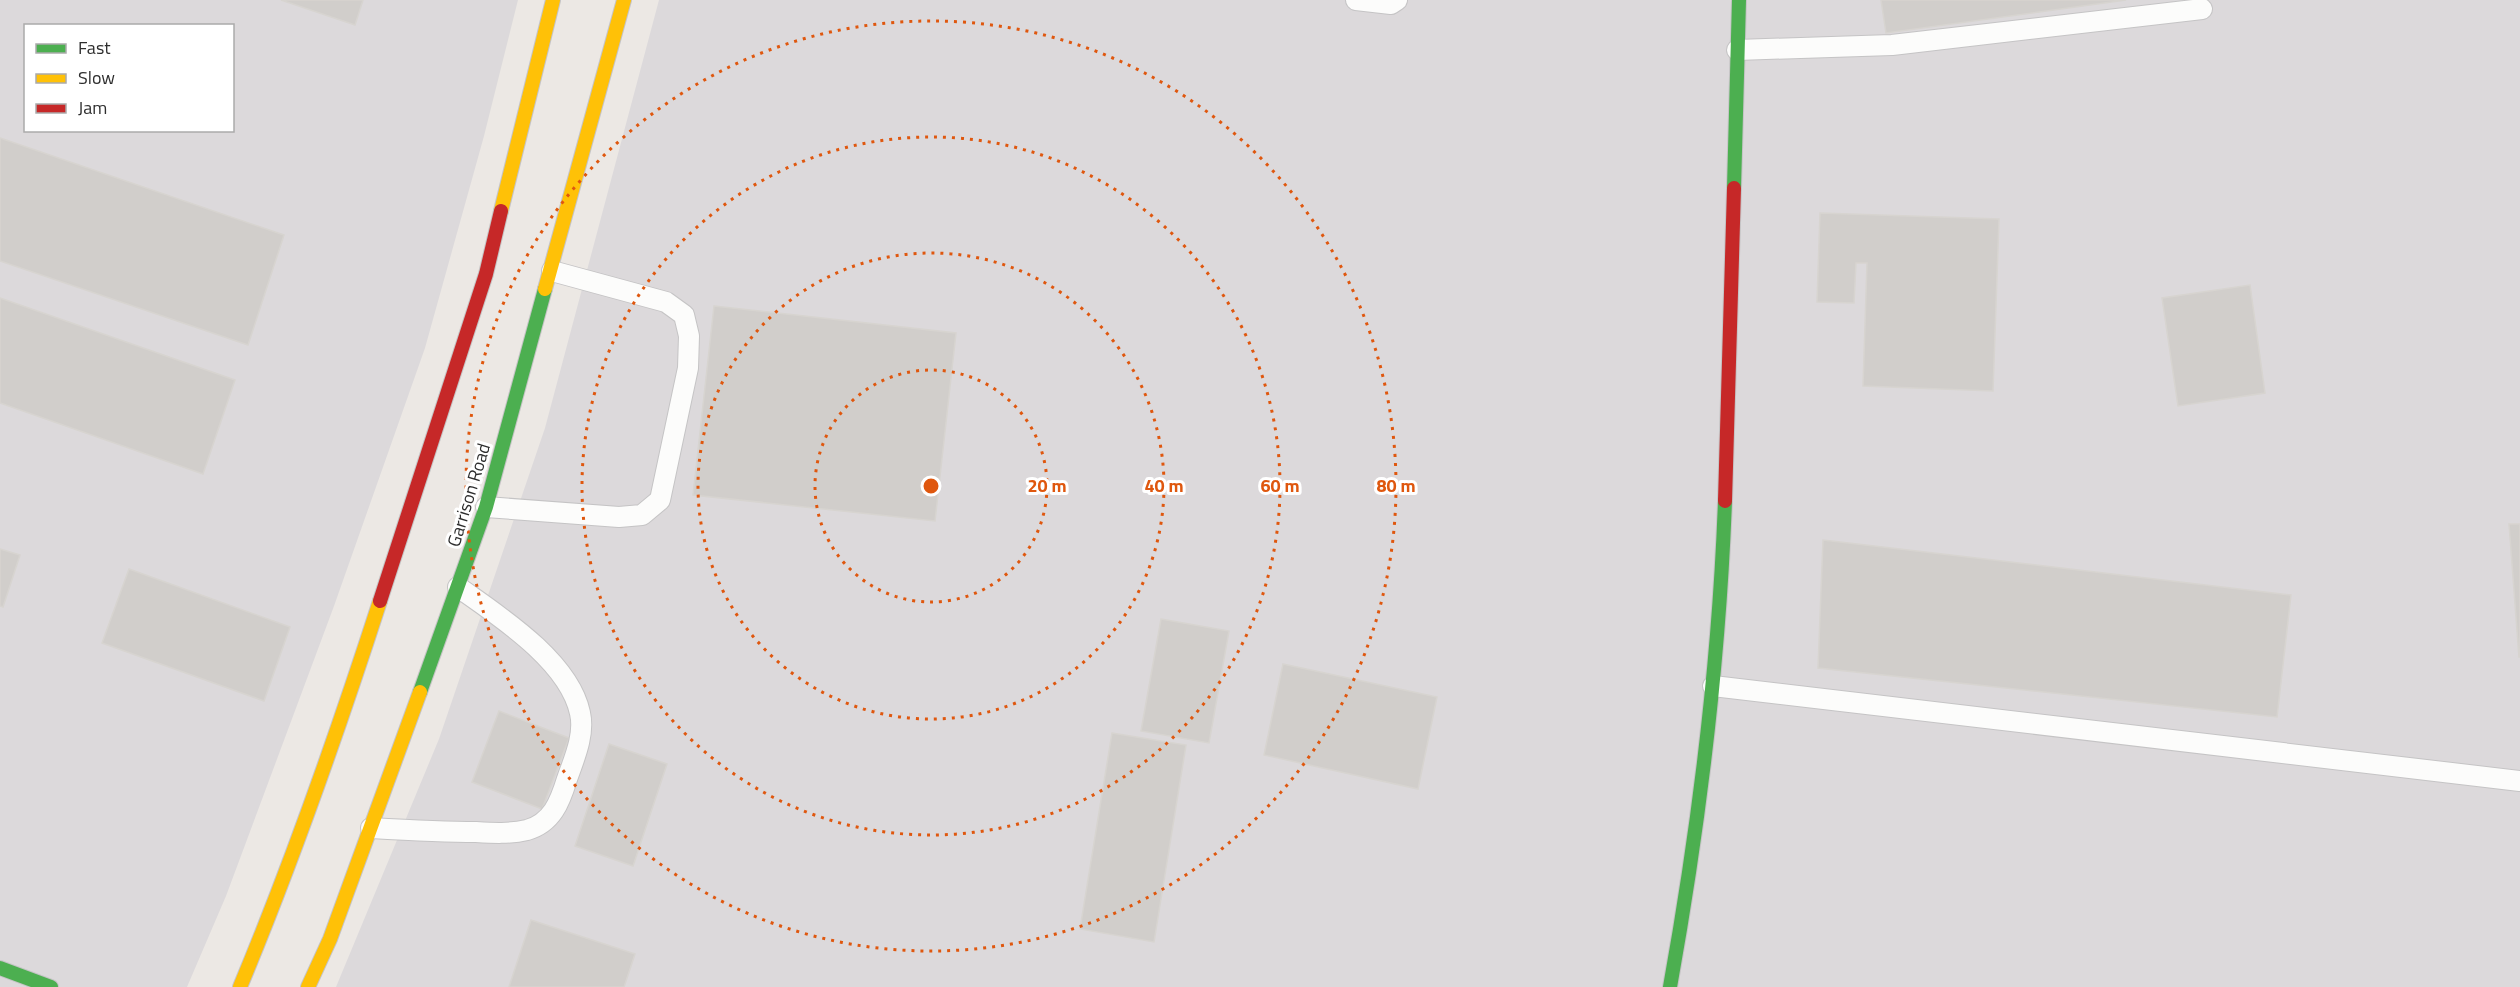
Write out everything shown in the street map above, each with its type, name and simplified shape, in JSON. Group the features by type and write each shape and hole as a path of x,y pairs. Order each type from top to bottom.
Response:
{"main road":[{"path":"240,987 273,908 344,717 486,274 553,0"},
{"name":"Garrison Road","path":"308,987 330,939 486,507 624,0"},
{"path":"1670,987 1703,785 1724,533 1740,0"},
{"path":"0,968 51,987"}],"lane":[{"path":"1356,0 1391,4 1396,0"},
{"path":"1737,50 1892,45 2202,9"},
{"path":"486,507 619,517 642,515 660,500 688,368 689,336 684,315 666,302 552,271"},
{"path":"371,828 504,833 528,830 549,819 561,799 581,737 581,713 572,692 555,667 531,642 458,587"},
{"path":"1713,686 2520,781"}],"shaded area":[{"path":"0,0 518,0 484,136 425,348 334,606 226,896 187,987 0,987"},
{"path":"659,0 2520,0 2520,987 336,987 439,739 545,428"}],"building":[{"path":"281,0 363,0 355,25"},
{"path":"1881,0 2126,0 1886,33"},
{"path":"0,138 284,235 248,345 0,261"},
{"path":"1820,213 1999,219 1993,391 1863,386 1867,263 1856,263 1854,303 1817,302"},
{"path":"2250,285 2265,393 2178,406 2162,298"},
{"path":"0,298 235,380 203,474 0,403"},
{"path":"714,306 956,333 935,521 693,495"},
{"path":"2509,524 2520,524 2520,657 2519,657"},
{"path":"1823,540 2291,595 2277,717 1818,668"},
{"path":"0,549 20,555 3,607 0,606"},
{"path":"129,569 290,627 264,701 102,643"},
{"path":"1161,619 1229,631 1209,743 1141,731"},
{"path":"1283,664 1437,697 1418,789 1264,755"},
{"path":"499,711 569,738 542,809 472,782"},
{"path":"1112,733 1186,745 1154,942 1080,929"},
{"path":"609,744 667,764 633,866 575,846"},
{"path":"531,920 635,954 624,987 509,987"}],"traffic: fast":[{"path":"1734,188 1739,0"},
{"path":"420,692 486,507 545,289"},
{"path":"1670,987 1699,806 1713,684 1725,501"},
{"path":"0,968 51,987"}],"traffic: slow":[{"path":"501,211 553,0"},
{"path":"545,289 624,0"},
{"path":"240,987 314,795 380,601"},
{"path":"308,987 330,939 420,692"}],"traffic: jam":[{"path":"1725,501 1734,188"},
{"path":"380,601 486,274 501,211"}]}
